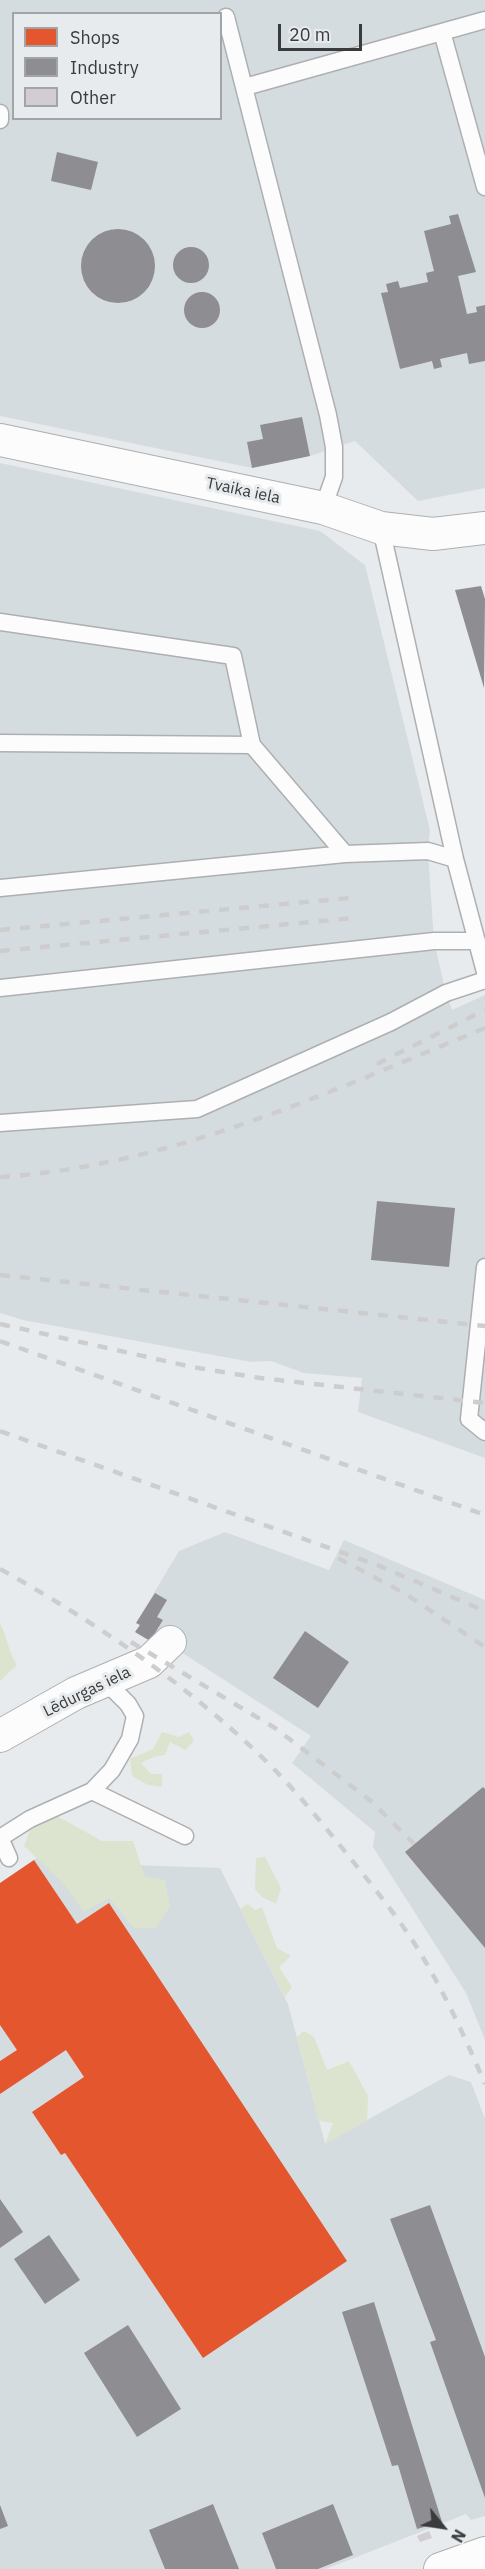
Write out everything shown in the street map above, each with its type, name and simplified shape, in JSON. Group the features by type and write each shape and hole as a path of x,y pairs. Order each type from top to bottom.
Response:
{"street":[{"name":"Tvaika iela","path":"0,440 323,508 381,528 433,534 485,528"},
{"name":"Lēdurgas iela","path":"0,1736 76,1693 149,1662 170,1642"},
{"path":"440,2569 485,2553"}],"lane":[{"path":"226,17 330,426 334,447 334,477 323,508"},
{"path":"245,87 485,20"},
{"path":"442,32 485,187"},
{"path":"0,113 0,120"},
{"path":"381,528 455,859 485,972"},
{"path":"0,622 233,656 252,745 345,854"},
{"path":"0,743 252,745"},
{"path":"0,888 345,854 428,851 455,859"},
{"path":"0,988 434,941 477,941"},
{"path":"0,1123 197,1109 391,1022 446,993 485,981"},
{"path":"485,1267 469,1419 485,1432"},
{"path":"9,1858 0,1838 30,1819 92,1791 112,1770 130,1739 135,1716 128,1704 105,1681"},
{"path":"92,1791 185,1836"}],"shaded area":[{"path":"0,0 485,0 485,488 418,501 355,441 310,456 252,468 0,416"},
{"path":"0,463 320,531 365,565 430,830 428,851 434,941 446,993 452,1010 485,995 485,1458 358,1412 362,1378 304,1373 271,1361 251,1362 23,1320 0,1313"},
{"path":"225,1532 329,1570 344,1540 485,1600 485,2040 466,1993 373,1847 375,1832 292,1763 311,1736 136,1623 179,1551"},
{"path":"70,1835 131,1865 220,1868 288,2004 325,2143 449,2075 471,2082 485,2119 485,2516 471,2520 466,2514 326,2569 0,2569 0,1883"}],"green space":[{"path":"0,1623 17,1665 0,1681"},
{"path":"162,1732 179,1737 189,1732 194,1741 185,1750 170,1742 165,1755 156,1756 141,1763 151,1774 162,1774 162,1787 148,1785 132,1776 130,1759 153,1749"},
{"path":"48,1811 102,1841 133,1841 145,1877 165,1880 170,1906 156,1928 134,1928 109,1898 84,1912 63,1883 24,1846 31,1827"},
{"path":"265,1857 281,1888 276,1904 262,1897 255,1889 256,1858"},
{"path":"248,1904 255,1910 262,1907 277,1948 291,1956 279,1967 292,1987 285,1997 240,1909"},
{"path":"304,2031 314,2037 327,2070 349,2061 368,2096 367,2121 325,2144 333,2123 319,2121 297,2037"}],"building: Shops":[{"path":"34,1860 77,1924 109,1903 347,2261 203,2358 65,2153 61,2155 32,2112 84,2077 66,2050 0,2094 0,2061 17,2050 0,2025 0,1883"}],"building: Industry":[{"path":"57,152 98,162 91,190 51,181"},
{"path":"458,214 476,272 458,276 467,314 477,312 476,307 485,305 485,361 469,364 467,353 440,359 442,367 434,369 432,361 400,369 381,293 388,292 386,284 398,281 400,288 428,282 426,273 434,271 424,231 451,224 449,216"},
{"path":"111,229 125,229 139,235 149,245 155,259 155,273 149,287 139,297 125,303 111,303 97,297 87,287 81,273 81,259 87,245 97,235"},
{"path":"191,247 204,252 209,265 204,278 191,283 178,278 173,265 178,252"},
{"path":"202,292 215,297 220,310 215,323 202,328 189,323 184,310 189,297"},
{"path":"302,417 310,456 252,468 247,442 263,439 260,425"},
{"path":"481,586 485,599 484,688 455,590"},
{"path":"377,1201 455,1208 449,1267 371,1260"},
{"path":"155,1593 167,1600 157,1617 163,1620 150,1641 135,1632 140,1625 136,1623"},
{"path":"305,1631 349,1662 318,1708 273,1678"},
{"path":"483,1787 485,1789 485,1948 405,1852"},
{"path":"0,2199 23,2232 0,2248"},
{"path":"430,2205 485,2357 485,2498 430,2342 436,2340 390,2219"},
{"path":"49,2235 80,2280 45,2304 14,2259"},
{"path":"374,2302 442,2522 417,2529 398,2465 392,2466 342,2312"},
{"path":"128,2325 181,2409 137,2437 84,2353"},
{"path":"213,2504 239,2569 165,2569 149,2530"},
{"path":"333,2504 353,2555 318,2569 276,2569 262,2533"},
{"path":"0,2505 8,2526 0,2529"}],"building: Other":[{"path":"429,2531 432,2538 420,2542 417,2536"}],"railway":[{"path":"0,930 350,898"},
{"path":"0,951 354,918"},
{"path":"377,1064 485,1010"},
{"path":"0,1177 63,1170 126,1158 187,1142 308,1100 485,1028"},
{"path":"0,1275 485,1326"},
{"path":"0,1324 192,1367 260,1378 485,1403"},
{"path":"0,1341 485,1515"},
{"path":"0,1431 377,1565 485,1611"},
{"path":"338,1558 404,1593 485,1647"},
{"path":"0,1569 73,1612 144,1660 211,1712 274,1769 360,1870 388,1905 413,1942 447,2002 485,2084"},
{"path":"131,1642 275,1728 371,1801 414,1844"}]}
